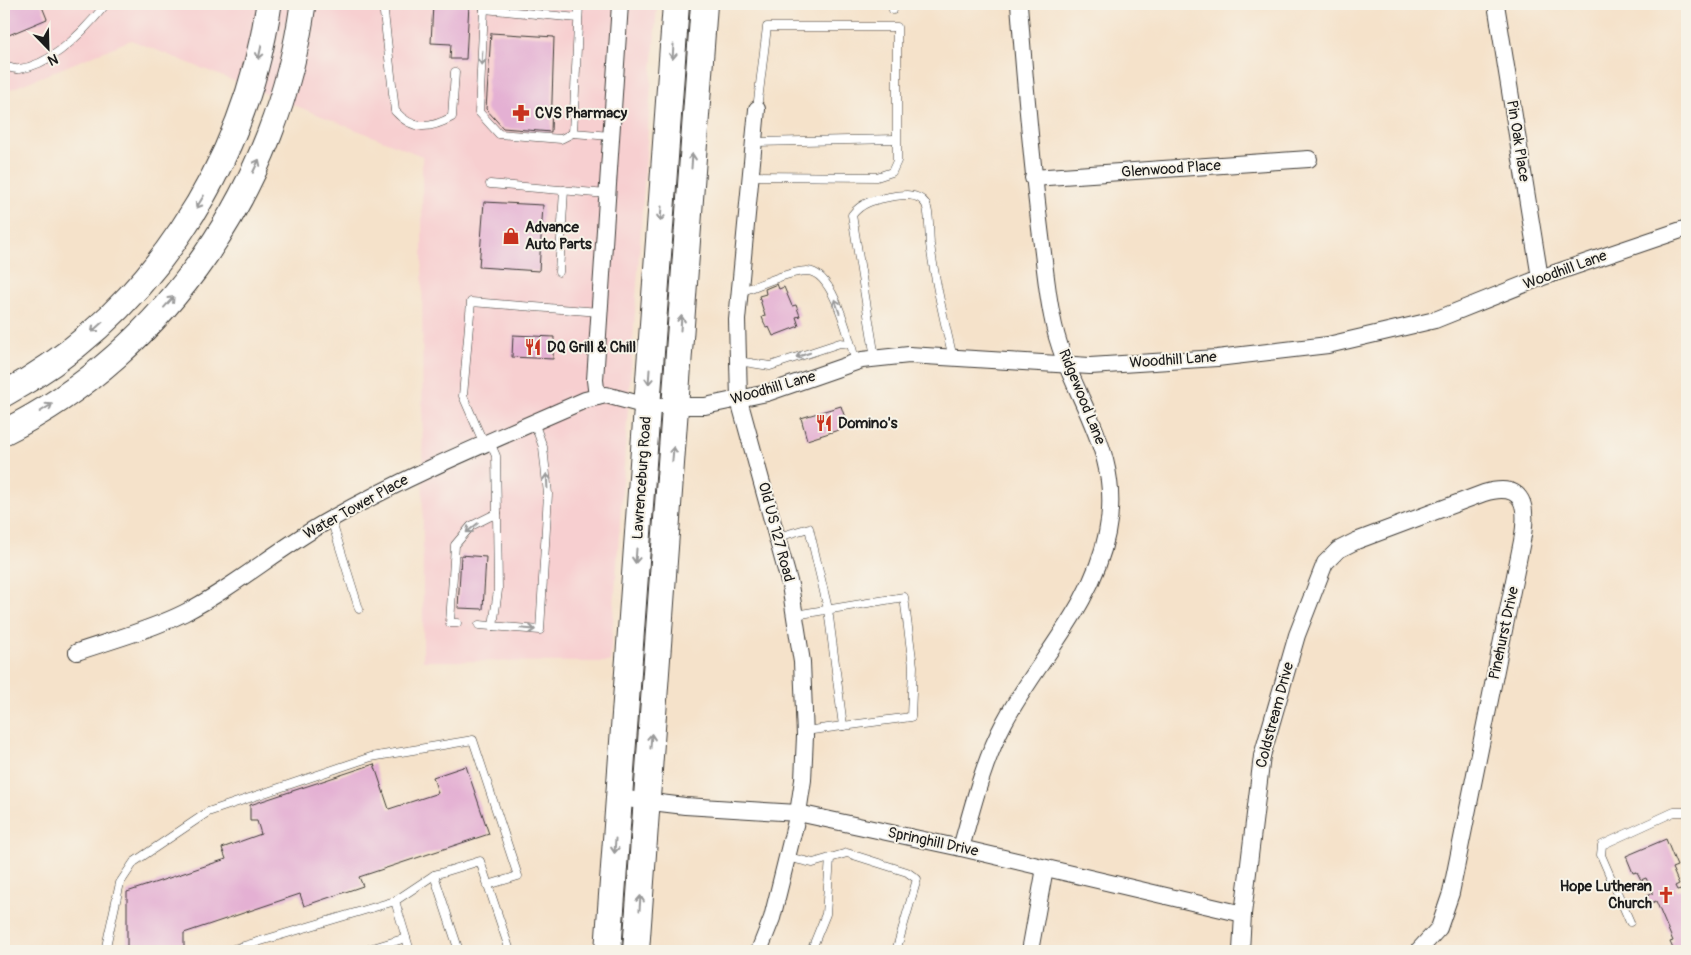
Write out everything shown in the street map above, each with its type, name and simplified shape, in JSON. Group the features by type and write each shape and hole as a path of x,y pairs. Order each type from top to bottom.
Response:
{"highway":[{"name":"Lawrenceburg Road","path":"608,951 676,4"},
{"name":"Lawrenceburg Road","path":"636,951 704,4"}],"main road":[{"path":"4,394 50,365 114,311 143,281 185,225 210,184 240,119 260,54 269,4"},
{"path":"4,432 51,405 118,355 148,325 202,260 245,189 274,125 288,80 303,4"}],"street":[{"path":"597,397 595,380 620,4"},
{"name":"Ridgewood Lane","path":"961,848 980,781 1005,721 1092,582 1104,547 1111,496 1106,460 1094,423 1066,366 1052,317 1033,178 1019,4"},
{"name":"Pin Oak Place","path":"1496,4 1540,278"},
{"name":"Old US 127 Road","path":"757,109 737,320 739,400 778,537 795,615 802,662 805,731 803,780 798,813 772,918 759,951"},
{"name":"Glenwood Place","path":"1033,178 1309,159"},
{"name":"Woodhill Lane","path":"647,406 705,406 739,400 767,393 856,362 875,358 909,355 1066,366 1217,358 1328,345 1435,320 1540,278 1687,228"},
{"name":"Water Tower Place","path":"77,652 156,625 184,613 331,519 400,481 584,400 606,395 647,406"},
{"name":"Pinehurst Drive","path":"1338,550 1356,541 1495,490 1505,489 1520,496 1526,512 1522,541 1450,893 1439,928 1418,951"},
{"name":"Coldstream Drive","path":"1241,951 1243,914 1262,756 1297,635 1325,563 1338,550"},
{"name":"Springhill Drive","path":"618,798 730,810 798,813 961,848 1243,914"},
{"path":"1030,951 1045,868"}],"lane":[{"path":"4,66 18,70 53,55 66,47 106,4"},
{"path":"384,4 395,111 405,122 419,126 437,125 452,117 455,72"},
{"path":"573,133 579,4"},
{"path":"578,18 485,6 479,112 499,134 561,139 573,133 611,136"},
{"path":"750,176 877,177 892,172 897,161 897,27 767,27 757,109"},
{"path":"754,142 896,139"},
{"path":"490,184 607,194"},
{"path":"559,272 564,190"},
{"path":"875,358 852,214 858,207 870,201 912,195 920,198 928,210 934,275 953,358"},
{"path":"740,292 803,272 818,274 828,284 856,362"},
{"path":"493,626 498,590 496,456 487,443 464,396 471,302 600,312"},
{"path":"738,361 770,366 840,343 850,344"},
{"path":"479,625 540,630 548,494 544,447 534,422"},
{"path":"457,624 450,623 455,545 471,526 496,513"},
{"path":"331,519 359,609"},
{"path":"778,537 809,528 828,609 842,726"},
{"path":"795,615 904,597 913,666 911,718 805,731"},
{"path":"105,951 120,883 134,862 208,812 370,757 474,740 518,876 488,886"},
{"path":"1630,922 1601,855 1602,845 1674,812 1687,812"},
{"path":"787,857 813,863 847,852 906,872 917,879 896,951"},
{"path":"811,951 826,914 830,858"},
{"path":"227,951 395,901 434,875 480,861 510,951"},
{"path":"434,875 459,951"},
{"path":"395,901 410,951"},
{"path":"363,951 406,938"}],"shaded area":[{"path":"4,4 657,4 610,662 423,661 422,156 131,40 4,92"}],"building":[{"path":"4,4 41,4 47,19 4,37"},
{"path":"433,4 469,4 466,59 450,59 451,44 431,43"},
{"name":"CVS Pharmacy","path":"491,33 554,37 551,132 503,128 486,109"},
{"name":"Advance Auto Parts","path":"484,202 543,205 539,271 479,267"},
{"path":"777,284 779,289 784,287 792,306 796,305 800,316 796,317 799,326 773,336 769,327 766,328 762,317 765,316 759,296 766,294 765,289"},
{"name":"DQ Grill & Chill","path":"513,335 554,337 553,359 512,357"},
{"name":"Domino's","path":"841,406 848,427 807,440 801,418"},
{"path":"461,555 486,557 483,609 458,608"},
{"path":"374,764 389,809 438,793 433,777 466,766 489,834 359,877 363,886 304,906 300,894 184,933 184,951 127,951 127,892 226,859 222,848 261,834 257,821 250,821 250,805"},
{"name":"Hope Lutheran Church","path":"1666,839 1677,866 1672,868 1679,884 1675,886 1677,890 1681,889 1687,904 1687,948 1681,951 1674,951 1670,942 1673,941 1656,901 1649,904 1646,897 1653,893 1646,878 1641,880 1637,872 1633,873 1626,856"}],"place":[{"name":"CVS Pharmacy","path":"521,113"},
{"name":"Advance Auto Parts","path":"511,236"},
{"name":"DQ Grill & Chill","path":"533,347"},
{"name":"Domino's","path":"824,423"},
{"name":"Hope Lutheran Church","path":"1666,895"}]}
